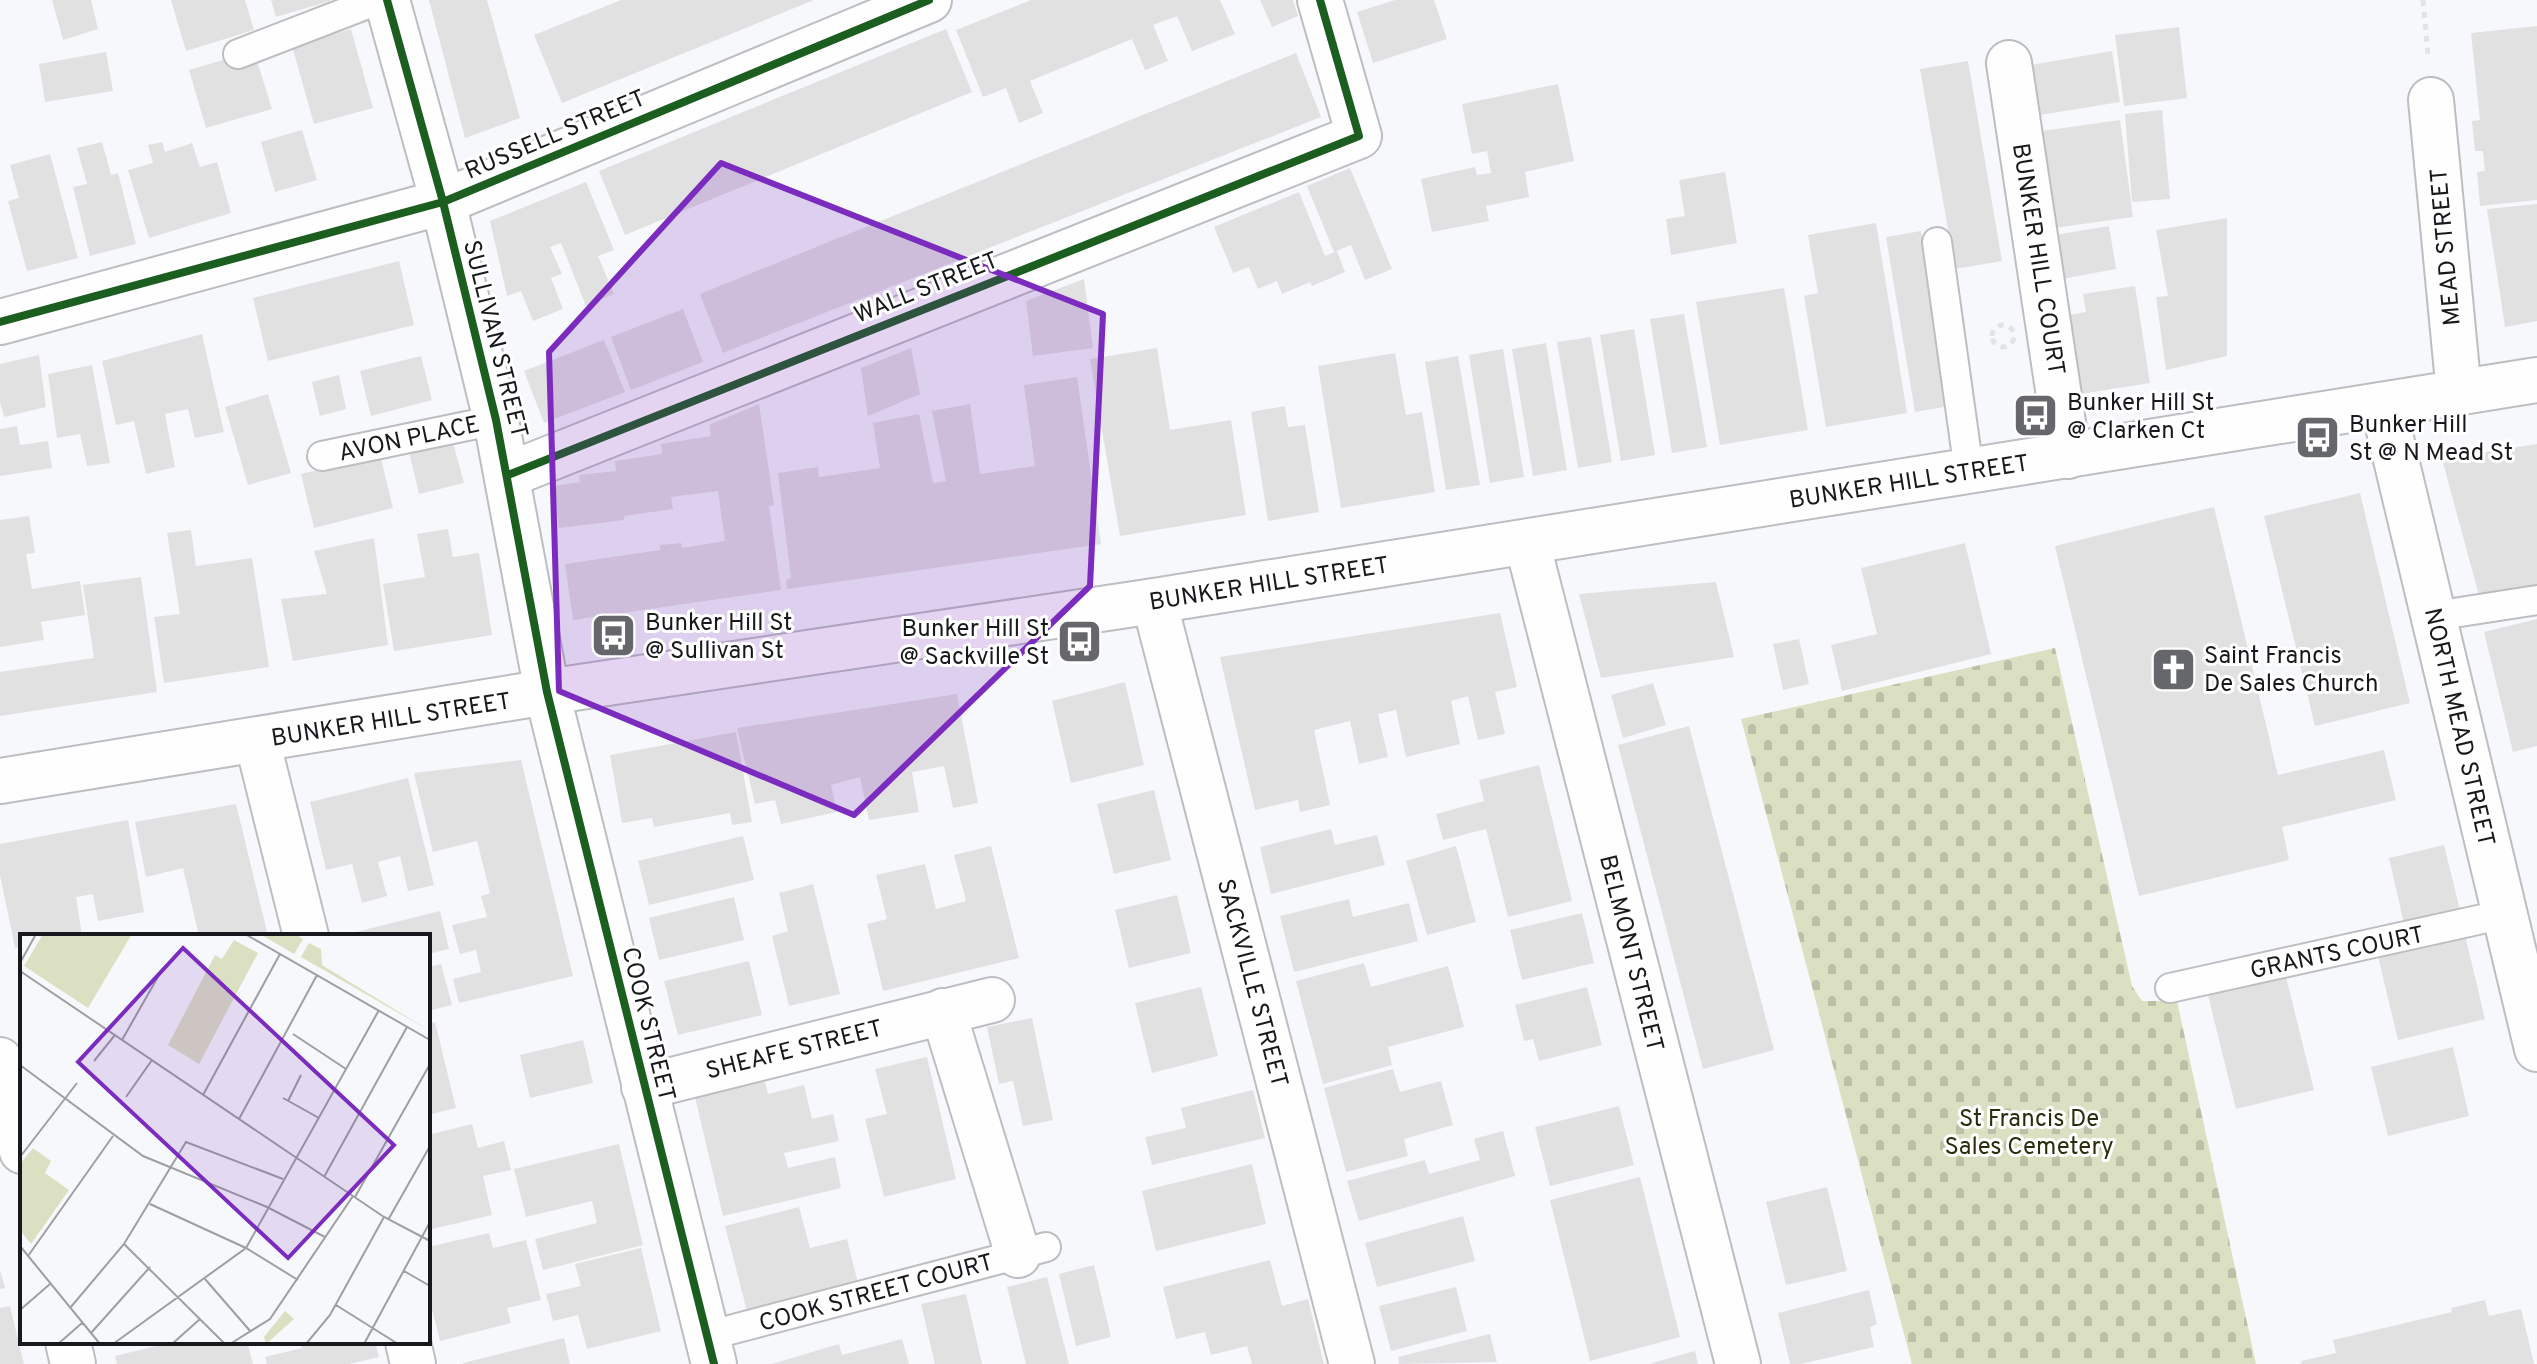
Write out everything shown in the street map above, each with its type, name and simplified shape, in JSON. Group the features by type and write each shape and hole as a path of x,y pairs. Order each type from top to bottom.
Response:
{"street":[{"name":"SULLIVAN STREET","path":"387,0 443,202 496,420 547,692"},
{"name":"RUSSELL STREET","path":"0,322 443,202 929,0"},
{"name":"WALL STREET","path":"508,475 1359,136 1320,0"},
{"name":"BUNKER HILL COURT","path":"2009,63 2068,456"},
{"name":"MEAD STREET","path":"2431,100 2459,393"},
{"name":"BUNKER HILL STREET","path":"0,781 547,692 1154,601 2537,380"},
{"name":"NORTH MEAD STREET","path":"2383,405 2434,616 2517,921 2537,1049"},
{"name":"BELMONT STREET","path":"1527,542 1738,1364"},
{"name":"SACKVILLE STREET","path":"1154,601 1352,1364"},
{"name":"COOK STREET","path":"547,692 710,1350"},
{"path":"257,740 306,934"},
{"name":"SHEAFE STREET","path":"644,1087 992,1000"},
{"path":"943,1011 1032,1251"},
{"path":"0,1060 20,1143"},
{"path":"68,1344 73,1364"},
{"path":"408,1344 413,1364"}],"lane":[{"path":"238,54 378,0"},
{"path":"1937,242 1969,471"},
{"name":"AVON PLACE","path":"322,456 496,420"},
{"path":"2434,616 2537,600"},
{"name":"GRANTS COURT","path":"2170,988 2517,921"},
{"name":"COOK STREET COURT","path":"710,1350 1032,1251"}],"highlighted area":[{"path":"721,163 1103,314 1090,586 854,815 559,691 549,352"}],"green space":[{"name":"St Francis De Sales Cemetery","path":"2055,648 2132,986 2142,1001 2177,1001 2256,1364 1912,1364 1741,719"}],"building":[{"path":"52,0 91,0 98,29 63,40"},
{"path":"171,0 245,0 254,30 186,51"},
{"path":"271,0 330,0 330,1 276,17"},
{"path":"429,0 487,0 520,118 465,138"},
{"path":"621,0 814,0 562,103 534,35"},
{"path":"1031,0 1220,0 1235,34 1192,51 1177,16 1153,25 1168,61 1145,70 1132,39 1030,81 1043,113 1019,123 1006,88 983,97 956,30"},
{"path":"1260,0 1293,0 1298,16 1272,27"},
{"path":"1395,0 1434,0 1447,39 1373,63 1357,12"},
{"path":"2537,26 2537,200 2480,206 2477,172 2485,171 2483,151 2475,151 2472,121 2480,120 2471,33"},
{"path":"2179,27 2187,98 2124,106 2115,35"},
{"path":"351,29 373,108 314,124 292,46"},
{"path":"946,29 972,92 625,235 599,171"},
{"path":"254,51 272,109 206,128 189,70"},
{"path":"2112,51 2120,102 2040,115 2031,65"},
{"path":"106,52 113,91 45,102 39,64"},
{"path":"1296,53 1321,117 723,353 700,294"},
{"path":"1968,61 2002,261 1955,269 1920,69"},
{"path":"1558,84 1574,161 1525,172 1529,197 1486,206 1489,221 1432,232 1421,179 1475,167 1477,175 1491,173 1487,151 1472,154 1462,104"},
{"path":"2162,110 2170,199 2132,202 2125,114"},
{"path":"2120,120 2133,217 2054,228 2042,131"},
{"path":"302,130 317,180 275,192 261,142"},
{"path":"102,142 111,175 118,173 136,244 90,256 73,187 87,184 77,148"},
{"path":"162,142 165,152 192,143 200,167 217,162 231,213 149,238 128,170 153,163 148,145"},
{"path":"50,154 78,258 27,271 8,201 19,198 10,165"},
{"path":"1350,168 1392,269 1365,280 1351,245 1334,252 1307,186"},
{"path":"1725,172 1737,243 1671,255 1666,219 1685,216 1679,180"},
{"path":"586,182 614,250 598,256 614,294 586,306 561,243 550,247 562,274 551,278 563,309 533,321 521,291 507,296 490,221"},
{"path":"1299,192 1325,256 1337,251 1345,272 1282,294 1277,281 1258,289 1249,267 1233,273 1214,227"},
{"path":"2537,204 2537,321 2505,327 2487,209"},
{"path":"2227,218 2227,356 2166,370 2156,297 2168,296 2156,230"},
{"path":"1876,223 1907,413 1826,427 1804,296 1818,293 1808,235"},
{"path":"2109,226 2116,269 2062,279 2055,235"},
{"path":"1921,231 1950,406 1915,412 1886,237"},
{"path":"399,261 414,325 268,361 253,298"},
{"path":"1084,279 1093,348 1033,356 1026,301"},
{"path":"2135,286 2150,383 2081,394 2069,315 2086,312 2083,294"},
{"path":"1784,288 1808,430 1720,445 1696,302"},
{"path":"683,309 703,362 631,390 611,337"},
{"path":"1684,314 1707,447 1672,453 1650,319"},
{"path":"1634,329 1655,455 1621,461 1600,335"},
{"path":"202,334 224,432 195,438 188,409 165,414 175,467 146,474 134,421 116,425 102,361"},
{"path":"1591,337 1612,462 1578,468 1557,342"},
{"path":"604,340 625,392 544,423 524,371"},
{"path":"1546,343 1567,470 1533,476 1512,349"},
{"path":"911,348 920,394 868,416 861,368"},
{"path":"1157,348 1170,430 1231,420 1246,515 1120,536 1090,359"},
{"path":"1503,349 1524,477 1490,483 1469,355"},
{"path":"1395,353 1406,415 1422,412 1435,492 1341,508 1318,366"},
{"path":"39,355 46,407 4,417 0,402 0,364"},
{"path":"421,356 432,400 371,416 360,371"},
{"path":"1458,356 1480,485 1446,490 1425,362"},
{"path":"92,365 110,463 87,466 80,434 57,438 48,374"},
{"path":"339,375 346,409 320,416 312,382"},
{"path":"1077,377 1101,544 787,589 786,580 791,578 778,473 818,467 819,477 880,468 873,423 919,414 933,483 946,481 932,411 970,404 980,474 1035,466 1024,385"},
{"path":"268,394 291,473 248,485 225,407"},
{"path":"759,404 774,505 769,506 781,590 573,620 565,564 660,550 660,545 681,543 682,548 725,541 718,491 671,497 673,509 624,516 624,520 559,528 553,486 580,482 579,475 616,471 615,461 662,454 661,444 711,436 709,425"},
{"path":"1285,406 1288,427 1305,425 1319,512 1268,521 1251,412"},
{"path":"17,426 20,445 48,441 52,468 0,476 0,429"},
{"path":"450,432 464,483 419,494 407,443"},
{"path":"2537,444 2537,589 2481,603 2442,459"},
{"path":"380,455 393,508 314,528 301,474"},
{"path":"2360,493 2410,703 2315,726 2264,516"},
{"path":"2214,507 2278,775 2384,750 2396,800 2282,827 2289,860 2139,896 2055,546"},
{"path":"29,516 35,553 26,554 32,589 80,581 85,615 41,622 44,640 0,647 0,520"},
{"path":"448,529 453,557 479,553 492,635 394,651 383,584 425,577 417,534"},
{"path":"191,530 196,566 252,558 269,667 164,683 154,617 180,614 167,533"},
{"path":"374,538 388,645 293,661 281,599 327,594 314,551"},
{"path":"1965,543 1991,654 1842,691 1831,645 1877,634 1861,568"},
{"path":"141,577 157,692 0,716 0,672 94,658 83,585"},
{"path":"1716,582 1734,657 1601,678 1579,594"},
{"path":"1500,613 1517,687 1495,692 1505,734 1478,740 1468,696 1451,701 1460,744 1406,757 1396,710 1378,714 1388,757 1359,764 1350,721 1314,730 1330,805 1300,812 1298,800 1255,810 1220,657"},
{"path":"2537,619 2537,746 2513,752 2484,632"},
{"path":"1799,639 1809,684 1783,690 1773,644"},
{"path":"1125,682 1144,765 1071,783 1052,701"},
{"path":"1653,683 1666,725 1623,738 1611,695"},
{"path":"957,694 978,803 953,808 944,766 912,772 919,812 869,820 860,777 831,785 837,812 781,824 775,800 755,804 737,728"},
{"path":"1689,726 1774,1050 1703,1069 1618,745"},
{"path":"736,732 752,822 732,825 730,813 654,827 652,818 622,823 610,755"},
{"path":"521,760 573,976 459,1003 453,979 481,972 476,950 460,954 452,925 487,917 481,896 490,893 477,841 433,852 414,773"},
{"path":"1539,765 1572,901 1508,917 1486,829 1443,840 1436,814 1484,801 1479,780"},
{"path":"408,778 434,885 408,891 400,856 378,862 387,896 362,903 352,864 326,870 310,802"},
{"path":"1154,790 1171,860 1114,874 1097,804"},
{"path":"236,804 268,934 199,934 183,868 146,877 135,822"},
{"path":"128,820 144,912 98,921 93,894 76,897 82,934 20,934 20,947 15,948 0,875 0,844"},
{"path":"1331,829 1335,845 1377,835 1385,865 1271,894 1260,847"},
{"path":"743,836 754,880 649,905 638,861"},
{"path":"2444,845 2460,910 2404,924 2389,858"},
{"path":"991,846 1019,958 883,991 867,924 887,919 876,875 925,864 936,909 966,901 954,855"},
{"path":"1456,846 1476,922 1427,935 1406,861"},
{"path":"813,884 840,994 789,1006 772,936 788,931 779,893"},
{"path":"1177,895 1191,953 1129,968 1115,910"},
{"path":"734,897 744,940 659,960 649,918"},
{"path":"1349,899 1353,917 1409,903 1418,941 1294,972 1280,916"},
{"path":"440,911 449,949 430,954 430,934 348,934"},
{"path":"1582,913 1594,963 1522,980 1510,930"},
{"path":"2464,931 2485,1019 2398,1040 2377,952"},
{"path":"749,961 762,1015 678,1035 664,981"},
{"path":"1364,963 1371,987 1448,966 1464,1027 1388,1047 1392,1065 1323,1084 1296,981"},
{"path":"441,964 452,1005 430,1010 430,967"},
{"path":"2286,977 2314,1090 2236,1109 2208,995"},
{"path":"1201,987 1218,1056 1152,1073 1135,1003"},
{"path":"1587,987 1602,1045 1539,1061 1533,1039 1524,1041 1515,1005"},
{"path":"1032,1018 1053,1120 1023,1126 1013,1081 999,1084 987,1027"},
{"path":"435,1022 456,1108 430,1114 430,1023"},
{"path":"583,1040 593,1083 530,1098 520,1055"},
{"path":"2453,1047 2469,1116 2388,1136 2371,1067"},
{"path":"927,1057 956,1179 884,1197 865,1119 887,1114 875,1069"},
{"path":"1393,1069 1400,1092 1441,1081 1453,1125 1404,1139 1408,1156 1346,1172 1324,1088"},
{"path":"765,1081 768,1094 804,1085 812,1119 833,1114 839,1141 784,1153 788,1168 835,1157 841,1188 723,1216 695,1097"},
{"path":"1253,1090 1265,1138 1152,1165 1145,1137 1186,1128 1181,1108"},
{"path":"1619,1106 1634,1165 1550,1186 1535,1127"},
{"path":"472,1124 478,1148 504,1141 511,1170 483,1176 492,1215 430,1230 430,1134"},
{"path":"1503,1131 1515,1176 1359,1221 1347,1181 1425,1160 1429,1174 1480,1160 1474,1139"},
{"path":"619,1144 643,1245 543,1270 535,1239 597,1223 592,1201 526,1217 514,1169"},
{"path":"1252,1164 1266,1224 1156,1251 1142,1191"},
{"path":"1640,1177 1680,1337 1590,1361 1550,1200"},
{"path":"1827,1187 1847,1271 1786,1285 1766,1202"},
{"path":"799,1207 810,1248 847,1239 858,1283 747,1311 725,1226"},
{"path":"1463,1216 1475,1261 1377,1287 1365,1243"},
{"path":"489,1233 493,1248 526,1240 541,1300 507,1308 511,1323 440,1341 430,1302 430,1247"},
{"path":"641,1248 661,1331 587,1349 578,1315 553,1321 546,1294 581,1286 575,1264"},
{"path":"1270,1260 1282,1306 1308,1299 1324,1364 1252,1364 1247,1346 1211,1355 1205,1332 1176,1339 1163,1287"},
{"path":"1094,1265 1111,1337 1076,1346 1059,1274"},
{"path":"0,1270 5,1288 0,1289"},
{"path":"1047,1277 1069,1364 1026,1364 1007,1287"},
{"path":"1456,1287 1467,1331 1391,1351 1379,1306"},
{"path":"1869,1290 1877,1324 1870,1327 1874,1347 1790,1364 1778,1313"},
{"path":"966,1294 982,1364 935,1364 921,1304"},
{"path":"2485,1300 2489,1316 2521,1309 2534,1364 2302,1364 2301,1361 2336,1353 2333,1340 2452,1312 2451,1308"},
{"path":"10,1306 24,1364 0,1364 0,1308"},
{"path":"1490,1334 1497,1362 1399,1364 1398,1357"},
{"path":"564,1338 570,1364 463,1364 463,1363"},
{"path":"902,1339 909,1364 772,1364 839,1344 842,1355"},
{"path":"164,1344 248,1344 253,1364 117,1364 115,1356"},
{"path":"301,1344 376,1344 379,1357 349,1364 267,1364 265,1357 302,1348"},
{"path":"1695,1351 1698,1364 1652,1364 1652,1363"}],"cycle path":[{"path":"387,0 443,202 496,420 547,692 714,1364"},
{"path":"0,322 443,202 929,0"},
{"path":"508,475 1359,136 1320,0"}],"place":[{"name":"Bunker Hill St @ Clarken Ct","path":"2036,416"},
{"name":"Bunker Hill St @ N Mead St","path":"2318,438"},
{"name":"Bunker Hill St @ Sullivan St","path":"614,636"},
{"name":"Bunker Hill St @ Sackville St","path":"1080,642"},
{"name":"Saint Francis De Sales Church","path":"2173,669"}]}
